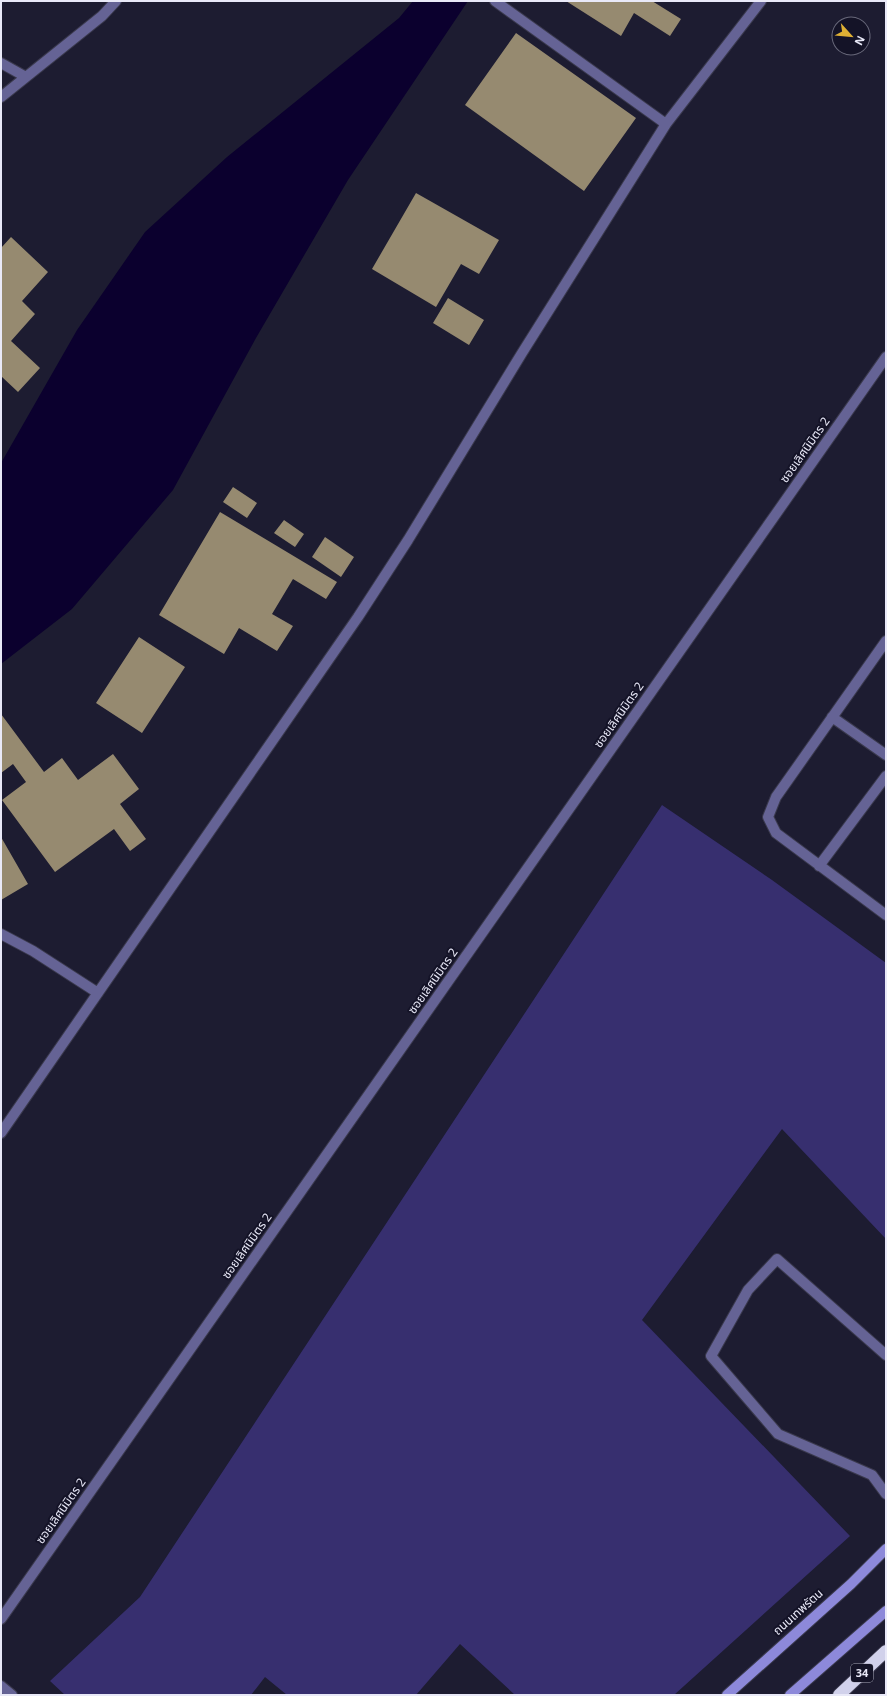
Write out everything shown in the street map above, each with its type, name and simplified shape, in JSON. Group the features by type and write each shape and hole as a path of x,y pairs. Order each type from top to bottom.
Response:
{"highway":[{"name":"34","path":"839,1695 886,1651"}],"main road":[{"name":"ถนนเทพรัตน","path":"727,1695 851,1584 886,1549"},
{"path":"790,1695 886,1611"}],"street":[{"path":"1,97 102,16 116,1"},
{"path":"495,1 666,124"},
{"path":"1,1133 362,610 408,540 522,353 666,124 761,1"},
{"path":"1,63 26,77"},
{"name":"ซอยเลิศนิมิตร 2","path":"1,1619 886,357"},
{"path":"886,641 776,797 768,817 776,833 886,915"},
{"path":"832,717 886,755"},
{"path":"819,866 886,776"},
{"path":"1,934 33,951 98,994"},
{"path":"886,1355 777,1259 748,1290 711,1356 778,1434 872,1475 886,1494"},
{"path":"1,1686 12,1695"}],"shaded area":[{"path":"413,1 468,1 348,180 256,338 173,490 72,609 1,664 1,463 77,330 145,232 227,157 399,18"},
{"path":"662,805 772,880 886,963 886,1239 782,1129 642,1320 850,1536 674,1695 515,1695 460,1644 416,1695 287,1695 265,1677 251,1695 65,1695 50,1681 140,1597"}],"building":[{"path":"566,1 652,1 681,19 670,36 634,13 621,36"},
{"path":"516,33 636,118 584,191 465,105"},
{"path":"416,193 499,240 479,274 461,264 436,307 372,269"},
{"path":"11,237 48,272 22,301 35,314 11,341 40,368 18,392 1,376 1,248"},
{"path":"448,298 484,320 469,345 433,323"},
{"path":"233,487 257,503 247,518 223,502"},
{"path":"220,512 337,582 326,599 293,579 272,614 293,626 277,651 239,628 224,654 159,615"},
{"path":"284,520 304,534 295,547 274,533"},
{"path":"325,537 354,557 341,577 312,557"},
{"path":"139,637 185,667 142,733 96,703"},
{"path":"1,714 44,772 62,758 78,780 113,754 139,789 120,804 146,839 130,851 114,829 55,872 2,800 26,782 13,764 1,773"},
{"path":"1,837 28,884 1,900"}]}
